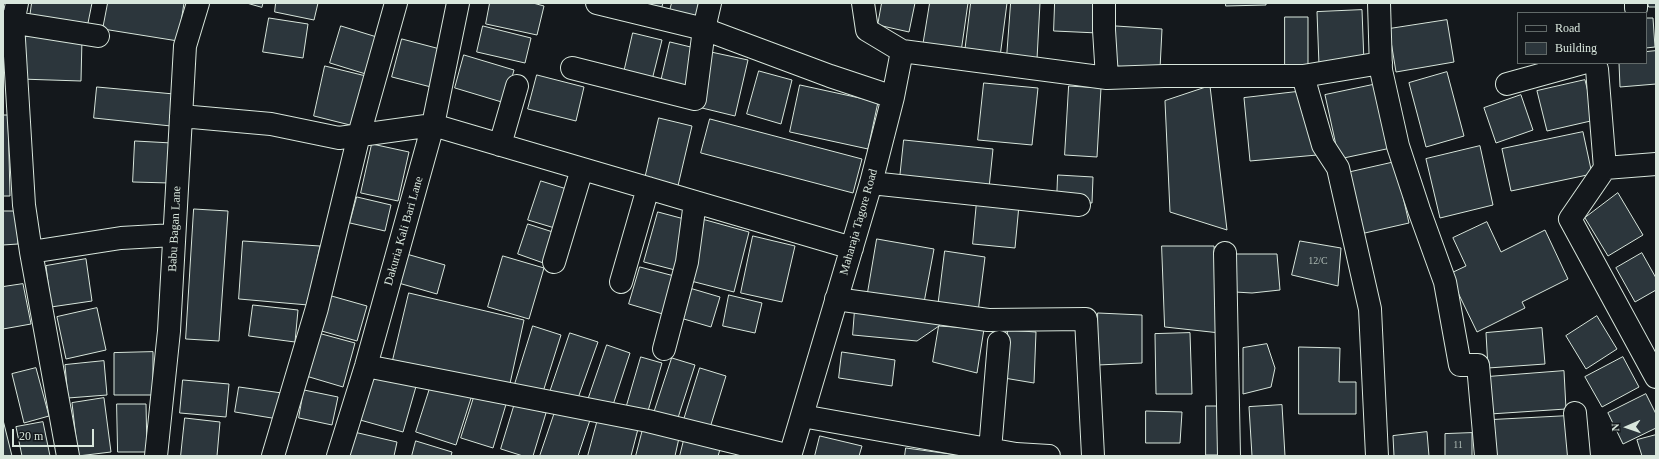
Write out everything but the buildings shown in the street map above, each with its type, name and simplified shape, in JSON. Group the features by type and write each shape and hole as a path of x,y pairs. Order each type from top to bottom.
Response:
{"street":[{"name":"Babu Bagan Lane","path":"156,456 169,331 185,46 198,3"},
{"path":"273,456 317,308 360,135 396,3"},
{"name":"Dakuria Kali Bari Lane","path":"338,456 366,366 433,125 458,3"},
{"path":"598,3 704,29 823,74 892,97"},
{"path":"572,68 695,99 704,29 710,3"},
{"path":"863,3 867,30 902,52 1107,78 1164,76 1303,76 1381,63"},
{"path":"1104,3 1107,78"},
{"path":"1379,3 1381,63 1398,146 1445,282 1460,365 1478,365 1486,456"},
{"path":"68,456 31,252 24,205 11,16 98,36"},
{"name":"Maharaja Tagore Road","path":"790,456 871,183 902,52"},
{"path":"1507,84 1579,64"},
{"path":"1593,64 1597,69 1605,168 1570,219 1656,377"},
{"path":"1303,76 1323,145 1338,168 1370,309 1377,456"},
{"path":"500,145 517,86"},
{"path":"181,116 271,124 339,138 433,125 852,248"},
{"path":"1605,168 1656,164"},
{"path":"554,262 582,169"},
{"path":"871,183 1079,205"},
{"path":"621,282 648,188"},
{"path":"664,349 686,262 695,202"},
{"path":"31,252 122,238 174,235"},
{"path":"1225,253 1229,456"},
{"path":"836,299 988,320 1086,319 1093,456"},
{"path":"990,450 999,342"},
{"path":"366,366 648,421 790,456"},
{"path":"1575,414 1579,456"},
{"path":"802,416 990,450 1016,454 1049,456"}]}
